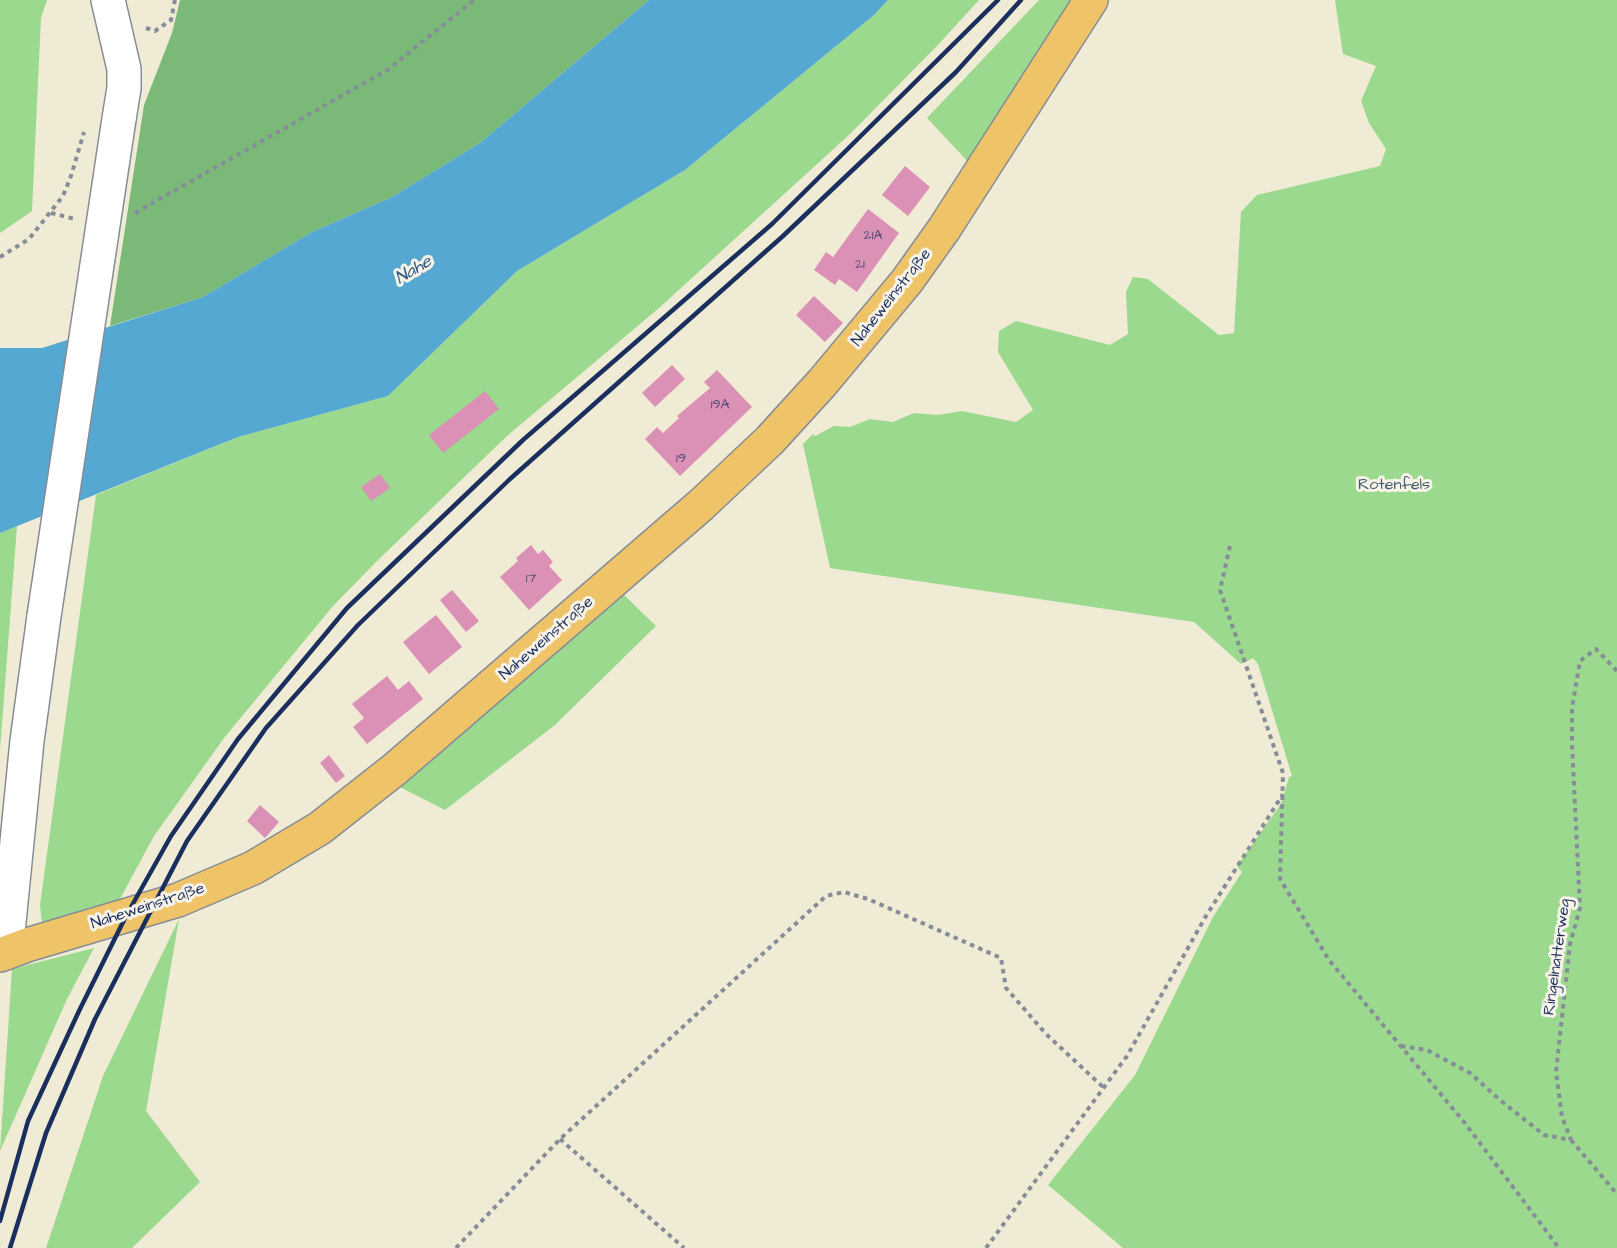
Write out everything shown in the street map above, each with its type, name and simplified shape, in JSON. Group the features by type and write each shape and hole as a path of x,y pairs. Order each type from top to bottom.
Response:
{"main road":[{"name":"Naheweinstraße","path":"3,953 178,900 220,883 288,849 353,804 692,513 770,440 822,383 908,280 982,171 1091,0"}],"street":[{"path":"3,953 44,616 124,88 124,69 108,0"}],"path":[{"path":"144,27 155,31 171,20 175,0"},
{"path":"192,179 389,69 474,0"},
{"path":"0,257 29,239 63,196 86,124"},
{"path":"1230,546 1220,590 1283,773 1280,879 1329,960 1464,1122 1559,1248"},
{"name":"Ringelnatterweg","path":"1571,1140 1562,1117 1556,1072 1570,944 1580,908 1572,708 1580,661 1596,649 1617,671"},
{"path":"986,1248 1127,1056 1206,916 1284,794"},
{"path":"456,1248 560,1139 826,896 844,892 868,899 1001,958 1006,988 1046,1034 1103,1087"},
{"path":"1400,1046 1427,1050 1470,1073 1544,1135 1571,1140 1617,1194"},
{"path":"560,1139 684,1248"}],"green space":[{"path":"0,0 47,0 41,18 32,211 0,233"},
{"path":"180,0 649,0 480,143 392,197 312,232 203,297 110,326 144,105 172,33"},
{"path":"888,0 979,0 850,134 659,308 507,436 333,606 224,738 154,836 120,899 76,918 42,924 40,905 96,495 238,437 388,396 517,271 685,170 874,15"},
{"path":"1039,0 1075,0 973,167 927,118"},
{"name":"Rotenfels","path":"1335,0 1617,0 1617,1248 1123,1248 1048,1185 1135,1075 1213,917 1242,872 1237,866 1281,804 1289,777 1292,776 1258,664 1253,658 1241,664 1194,622 830,568 803,444 813,434 815,436 834,426 850,427 870,419 893,422 914,413 938,415 962,411 1016,422 1033,410 998,352 999,331 1016,321 1110,345 1128,334 1126,292 1133,277 1148,279 1219,335 1234,333 1241,212 1257,195 1380,166 1386,149 1369,123 1361,101 1376,66 1343,54"},
{"path":"17,526 0,750 0,533"},
{"path":"620,591 656,626 555,725 445,810 400,787"},
{"path":"179,919 146,1111 200,1182 132,1248 46,1248 103,1076"},
{"path":"94,948 67,999 0,1151 12,969"}],"water":[{"name":"Nahe","path":"649,0 888,0 874,15 685,170 517,271 388,396 238,437 0,533 0,348 42,348 203,297 312,232 392,197 480,143"}],"building":[{"path":"905,166 930,187 908,216 882,195"},
{"path":"868,209 899,233 857,292 839,279 835,285 814,270 826,252 833,257"},
{"path":"814,296 843,323 825,342 796,315"},
{"path":"672,365 685,379 655,407 642,393"},
{"path":"717,370 752,407 680,476 645,439 657,427 663,433 679,418 677,416 710,388 704,382"},
{"path":"485,391 499,409 443,453 429,435"},
{"path":"380,474 390,488 371,501 361,487"},
{"path":"531,545 538,554 543,550 553,562 549,566 562,580 529,610 500,577"},
{"path":"452,590 479,621 466,632 440,600"},
{"path":"436,615 462,647 429,674 403,642"},
{"path":"387,676 398,690 409,681 423,699 367,744 353,727 364,718 352,704"},
{"path":"329,755 345,776 336,783 320,763"},
{"path":"260,805 279,822 265,838 247,821"}],"railway":[{"path":"0,1221 28,1121 79,1011 126,916 171,836 238,739 347,608 523,440 772,224 998,0"},
{"path":"10,1248 46,1133 95,1019 187,841 266,728 358,625 510,479 783,236 956,72 1021,0"}]}
